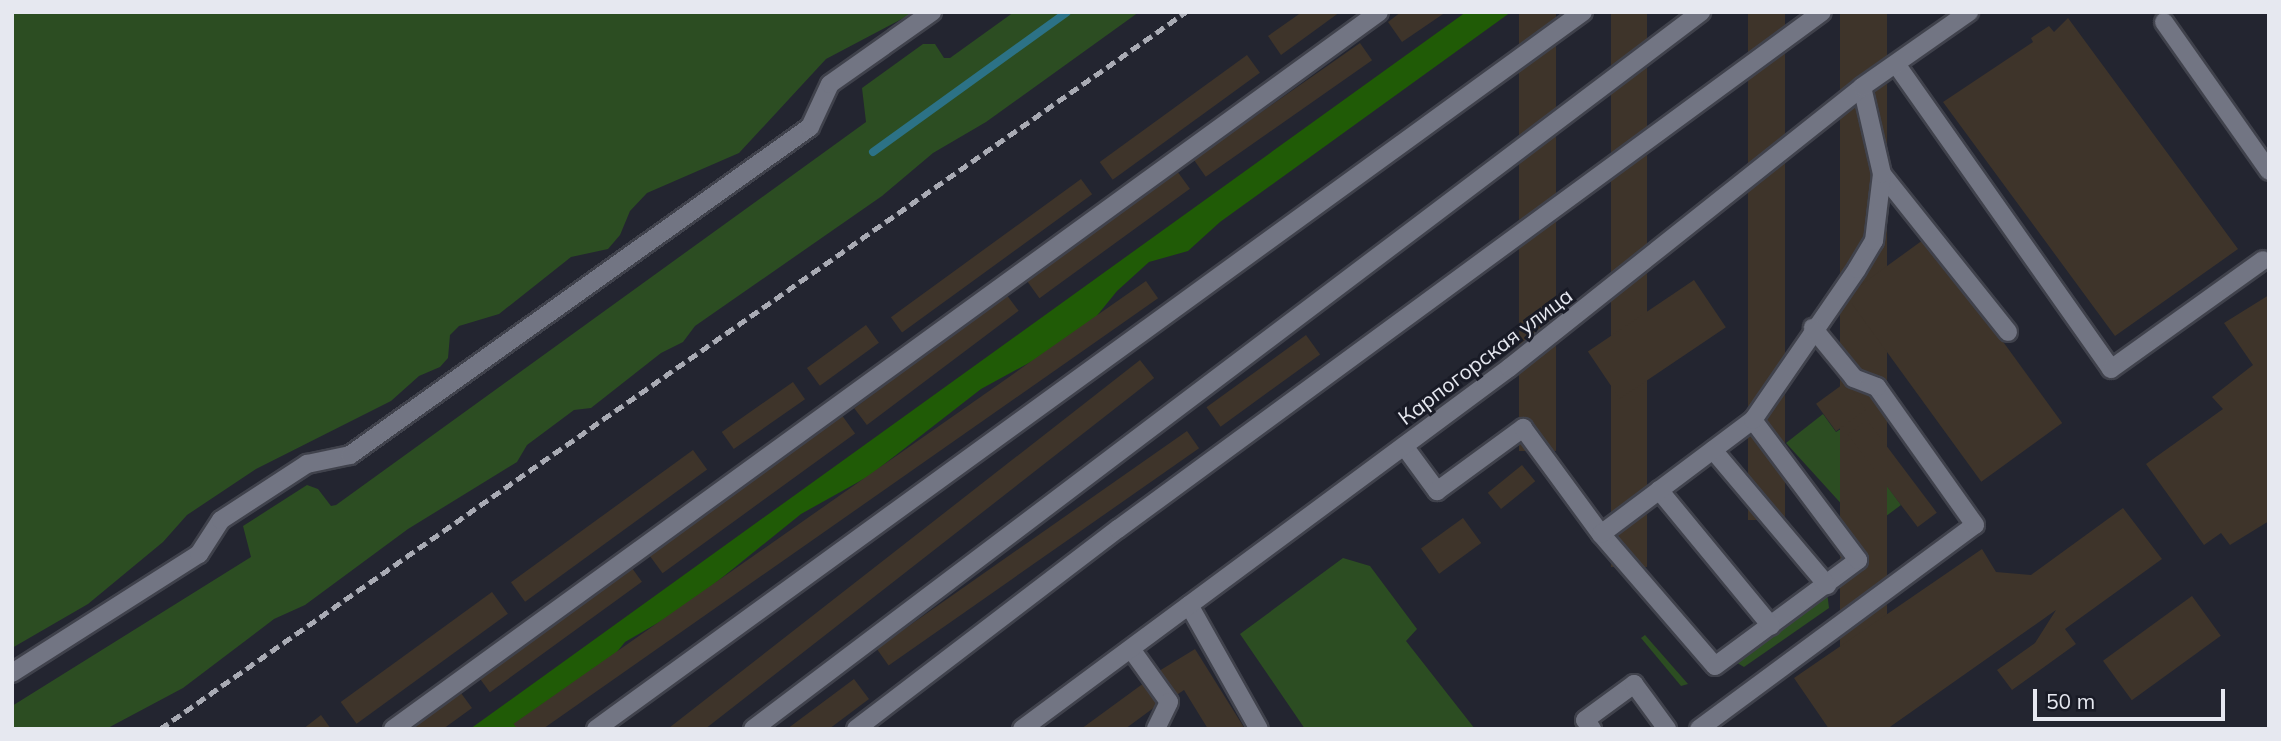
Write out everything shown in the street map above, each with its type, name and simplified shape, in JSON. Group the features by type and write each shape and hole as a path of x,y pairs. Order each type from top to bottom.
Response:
{"street":[{"path":"12,673 199,554 221,520 307,464 350,455 810,127 830,84 932,12"},
{"path":"393,729 1379,12"},
{"path":"596,729 1583,12"},
{"path":"753,729 1701,12"},
{"path":"856,729 1118,529 1822,12"},
{"name":"Карпогорская улица","path":"1022,729 1509,368 1862,87 1969,12"},
{"path":"2164,22 2269,171"},
{"path":"1896,64 2111,369 2263,260"},
{"path":"1601,534 1754,420 1813,328 1874,241 1882,174 1862,87"},
{"path":"1882,174 2008,332"},
{"path":"1699,729 1975,525 1877,387 1854,379 1813,328"},
{"path":"1404,446 1437,491 1523,428 1601,534 1715,666 1858,560 1754,420"},
{"path":"1713,450 1827,585"},
{"path":"1660,490 1770,626"},
{"path":"1189,605 1259,729"},
{"path":"1131,649 1169,702 1170,729"},
{"path":"1592,729 1585,720 1634,684 1667,729"},
{"path":"1156,729 1169,702"}],"green space":[{"path":"12,12 915,12 826,59 739,153 647,193 630,211 620,235 608,249 571,257 499,314 459,326 450,335 448,358 440,367 419,376 391,401 256,469 187,515 163,542 88,604 12,648"},
{"path":"1014,12 1139,12 986,122 933,153 882,196 695,326 683,342 661,353 591,408 574,410 527,445 517,462 408,529 305,605 274,619 183,688 106,729 12,729 12,706 251,557 243,526 307,485 318,489 331,506 336,505 866,122 862,88 923,44 935,44 944,58 950,58"},
{"path":"1466,12 1511,12 1220,222 1188,251 1149,262 1117,291 1091,323 1058,347 981,389 869,476 801,514 687,606 625,642 599,674 523,729 470,729"},
{"path":"1823,414 1836,432 1844,427 1901,505 1866,531 1786,443"},
{"path":"1343,558 1370,566 1417,629 1406,641 1475,729 1305,729 1240,634"},
{"path":"1827,592 1829,608 1744,667 1734,661"},
{"path":"1645,635 1688,684 1681,686 1641,638"}],"building":[{"path":"1302,12 1340,12 1281,55 1268,36"},
{"path":"1401,12 1446,12 1402,42 1388,22"},
{"path":"1519,12 1556,12 1556,451 1519,451"},
{"path":"1611,12 1647,12 1647,567 1611,567"},
{"path":"1748,12 1785,12 1785,520 1748,520"},
{"path":"1840,12 1887,12 1887,729 1840,729"},
{"path":"2068,18 2238,249 2115,336 1943,102 2033,42 2031,38 2049,26 2054,32"},
{"path":"1360,43 1372,60 1206,177 1194,159"},
{"path":"1247,55 1260,73 1113,180 1100,162"},
{"path":"1177,171 1190,189 1039,298 1027,280"},
{"path":"1081,179 1092,194 902,333 891,317"},
{"path":"1927,237 2062,423 1981,482 1846,296"},
{"path":"1694,280 1726,327 1620,399 1588,352"},
{"path":"1146,281 1158,298 543,729 517,729 514,724"},
{"path":"1006,294 1019,311 867,425 854,408"},
{"path":"2269,295 2269,521 2230,545 2221,533 2204,545 2146,464 2223,409 2212,397 2253,365 2224,323"},
{"path":"866,325 879,343 820,386 807,368"},
{"path":"1306,335 1320,354 1221,427 1206,407"},
{"path":"1140,360 1154,378 705,729 670,728"},
{"path":"793,382 805,399 734,449 722,432"},
{"path":"1846,382 1866,410 1836,431 1816,404"},
{"path":"841,414 855,433 663,573 648,554"},
{"path":"1867,420 1937,513 1918,527 1848,434"},
{"path":"1187,431 1199,448 889,666 877,648"},
{"path":"693,450 707,469 525,602 511,582"},
{"path":"1522,465 1535,481 1501,509 1488,493"},
{"path":"2123,508 2162,559 2065,629 2076,644 2012,690 1997,670 2035,643 2056,610 1887,729 1829,729 1794,678 1982,549 1996,572 2031,575"},
{"path":"1463,518 1481,543 1439,574 1421,549"},
{"path":"629,564 642,582 490,692 477,675"},
{"path":"492,592 508,614 357,724 341,702"},
{"path":"2192,596 2221,636 2132,700 2103,661"},
{"path":"1195,649 1245,729 1208,729 1184,690 1175,696 1159,671"},
{"path":"854,679 869,699 829,729 787,729"},
{"path":"1148,680 1163,701 1125,729 1081,729"},
{"path":"458,689 472,708 443,729 403,729"},
{"path":"321,715 331,729 303,729"}],"waterway":[{"path":"873,152 1067,12"}],"railway":[{"path":"160,729 1186,12"}]}
